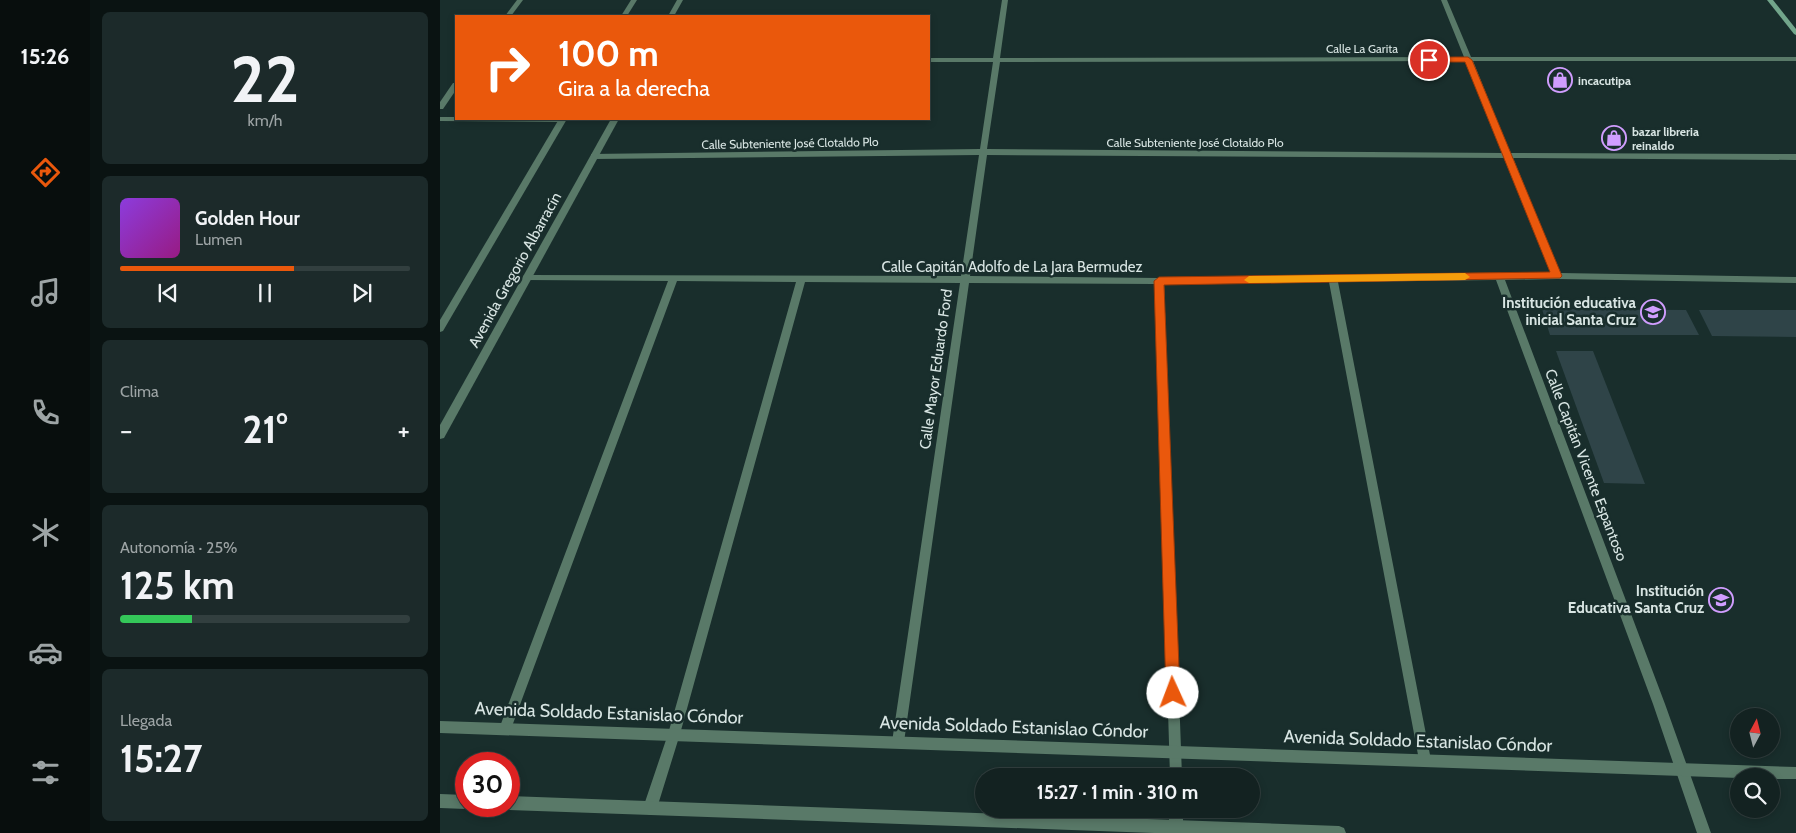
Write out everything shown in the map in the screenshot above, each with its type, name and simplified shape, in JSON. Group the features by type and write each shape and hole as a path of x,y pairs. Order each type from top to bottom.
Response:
{"main road":[{"path":"1770,0 1796,33"}],"street":[{"path":"509,15 520,0"},
{"path":"625,15 634,0"},
{"path":"672,15 680,0"},
{"name":"Calle Mayor Eduardo Ford","path":"898,742 1005,0"},
{"path":"1444,0 1557,276"},
{"name":"Calle La Garita","path":"930,60 1796,59"},
{"path":"440,107 455,86"},
{"path":"440,119 455,119"},
{"path":"440,328 561,120"},
{"name":"Avenida Gregorio Albarracín","path":"440,435 614,120"},
{"name":"Calle Subteniente José Clotaldo Plo","path":"594,156 983,152 1796,157"},
{"name":"Calle Capitán Vicente Espantoso","path":"1499,276 1683,769 1704,833"},
{"name":"Calle Capitán Adolfo de La Jara Bermudez","path":"527,278 1159,281 1557,276 1796,280"},
{"path":"505,729 673,278"},
{"path":"1333,278 1425,760"},
{"path":"650,808 674,734 801,280"},
{"path":"1159,281 1176,768"},
{"name":"Avenida Soldado Estanislao Cóndor","path":"440,726 1796,772"},
{"path":"440,801 455,802"},
{"path":"520,803 1339,833"},
{"path":"1176,818 1176,827"}],"building":[{"path":"1542,309 1686,310 1699,335 1550,335"},
{"path":"1699,310 1796,310 1796,337 1712,336"},
{"path":"1556,351 1593,351 1645,484 1604,483"}],"slow traffic":[{"path":"1249,280 1465,277"}],"place":[{"name":"incacutipa","path":"1560,80"},
{"name":"bazar libreria reinaldo","path":"1614,138"},
{"name":"Institución educativa inicial Santa Cruz","path":"1653,312"},
{"name":"Institución Educativa Santa Cruz","path":"1721,600"}],"route":[{"path":"1173,693 1159,281 1557,276 1468,60 1429,60"}]}
